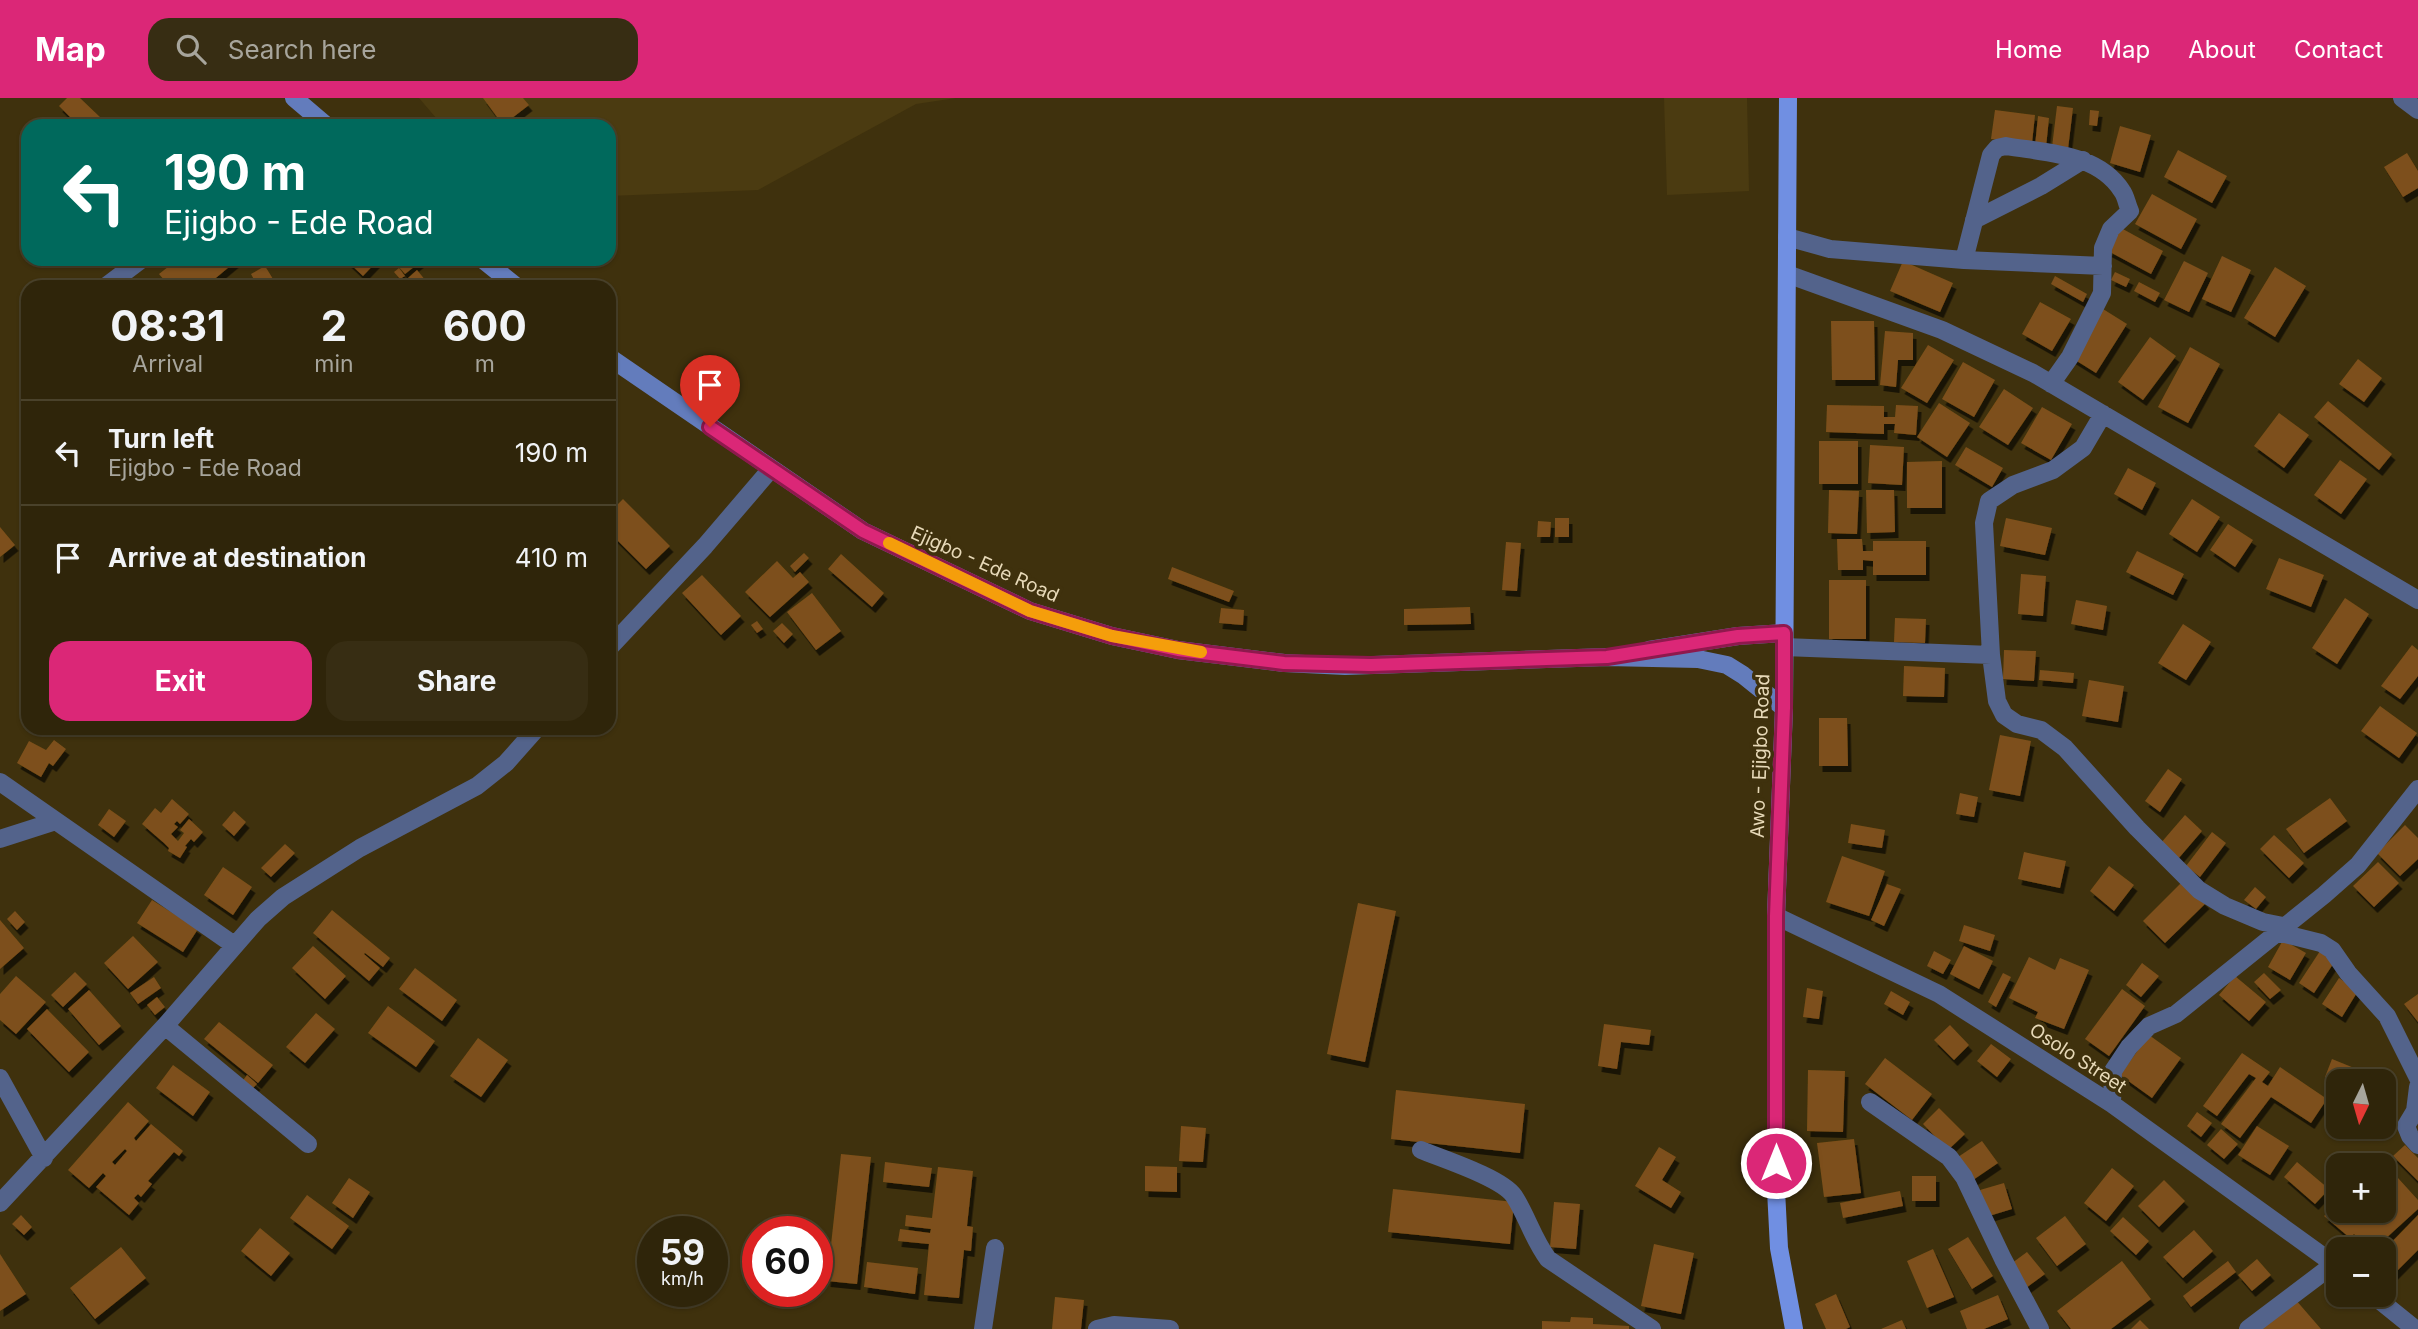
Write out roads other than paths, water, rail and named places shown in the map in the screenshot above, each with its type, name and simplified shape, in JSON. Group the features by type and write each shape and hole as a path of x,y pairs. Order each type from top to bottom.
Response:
{"main road":[{"path":"294,98 316,119"},
{"name":"Awo - Ejigbo Road","path":"1788,98 1784,708 1776,916 1776,1190 1779,1248 1794,1329"},
{"path":"491,266 508,280"},
{"name":"Ejigbo - Ede Road","path":"616,362 863,531 1030,611 1112,636 1178,650 1284,663 1345,666 1607,657 1698,659 1727,666 1743,675 1784,708"},
{"name":"Ejigbo - Ede Road","path":"1607,657 1738,636 1784,640"}],"street":[{"path":"2402,98 2418,110"},
{"path":"1964,261 1991,155 1997,148 2006,146 2083,160 2104,171 2122,191 2130,211 2111,229 2103,248 2102,293 2070,357 2051,384"},
{"path":"1974,220 2041,186 2083,160"},
{"path":"1787,237 1830,249 1964,261 2103,266"},
{"path":"114,280 133,266"},
{"path":"1787,274 1942,330 2051,384 2417,597"},
{"path":"2103,414 2083,448 2053,470 2013,485 1989,501 1984,523 1991,655 1997,701 2004,716 2017,724 2041,730 2065,748 2137,828 2199,890 2225,906 2321,943 2332,950 2348,973 2387,1016 2418,1078"},
{"path":"616,641 705,546 771,469"},
{"path":"1784,640 1991,655"},
{"path":"0,1203 165,1026 258,919 283,897 318,873 477,786 506,763 531,735"},
{"path":"0,782 234,945"},
{"path":"2112,1104 2113,1071 2129,1047 2149,1026 2176,1014 2324,895 2358,865 2418,789"},
{"path":"0,839 56,821"},
{"name":"Osolo Street","path":"1776,916 1939,994 2112,1104 2326,1259"},
{"path":"165,1026 308,1144"},
{"path":"0,1078 44,1158"},
{"path":"2418,1087 2415,1111 2406,1126 2418,1145"},
{"path":"1870,1102 1949,1157 1964,1177 2040,1329"},
{"path":"1421,1150 1502,1184 1513,1195 1548,1259 1652,1329"},
{"path":"983,1329 995,1248"},
{"path":"2248,1329 2326,1273"},
{"path":"2388,1307 2415,1329"},
{"path":"1097,1329 1114,1325 1170,1329"}]}
